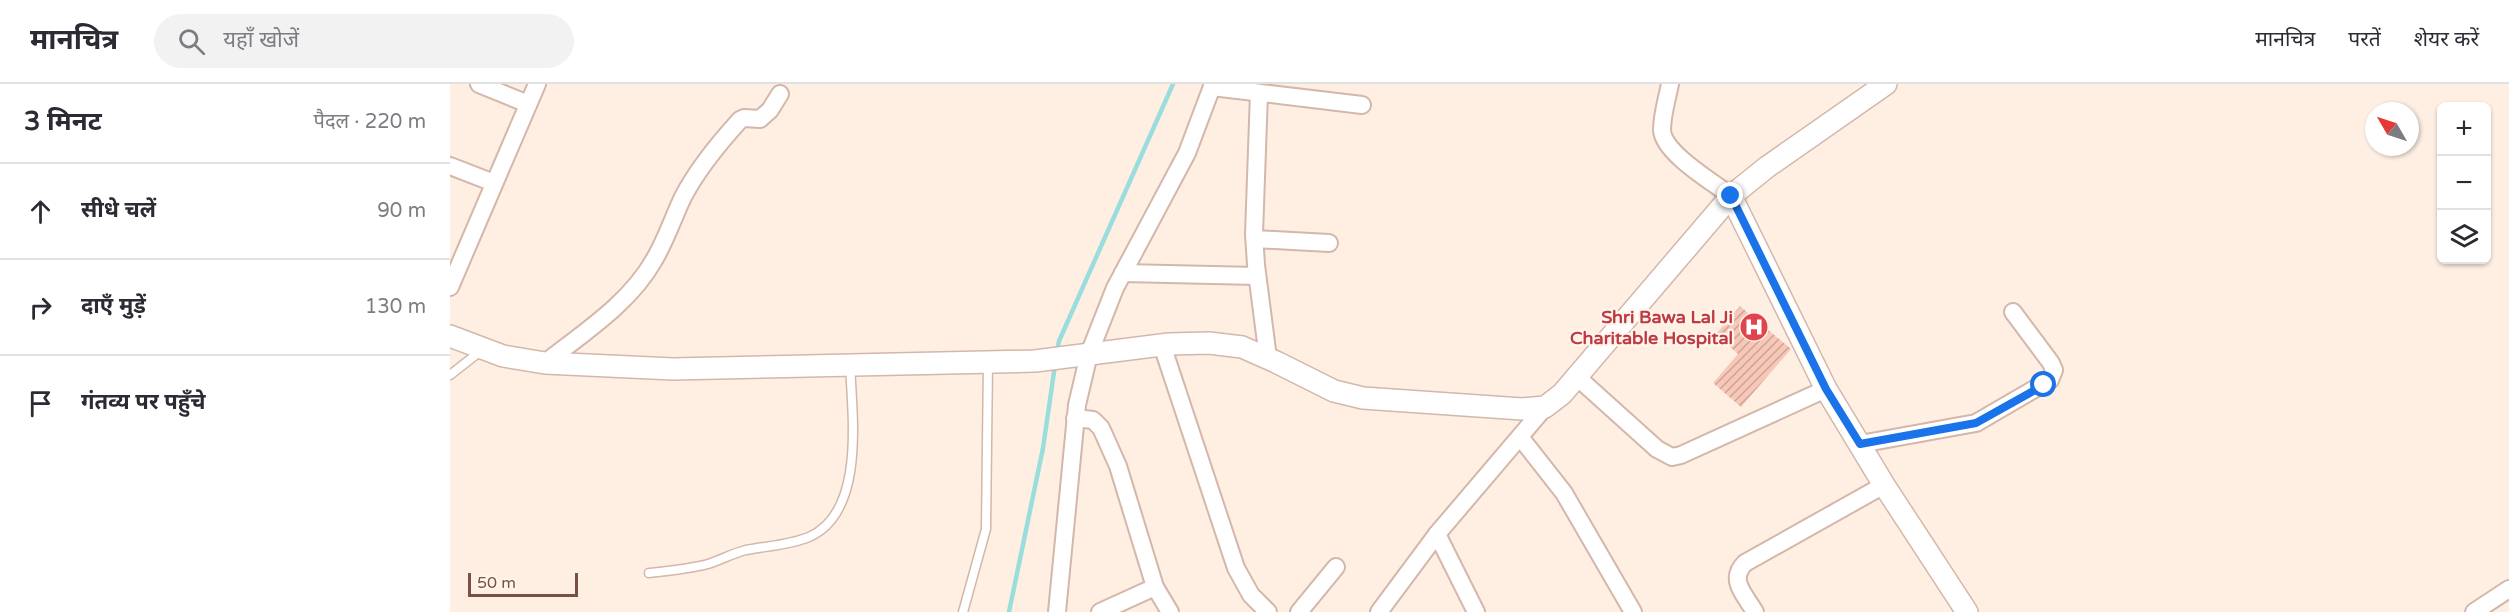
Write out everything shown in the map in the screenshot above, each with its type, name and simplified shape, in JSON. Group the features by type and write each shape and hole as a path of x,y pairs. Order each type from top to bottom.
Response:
{"street":[{"path":"479,84 528,104"},
{"path":"450,287 453,270 537,84"},
{"path":"1670,84 1662,132 1666,143 1674,153 1731,196 1826,389 1967,612"},
{"path":"1379,612 1437,534 1545,407 1577,377 1731,196 1767,167 1886,84"},
{"path":"1060,610 1075,418 1083,355 1123,273 1187,153 1213,86 1362,105"},
{"path":"545,363 607,314 635,286 654,261 683,197 716,149 740,120 760,119 765,116 780,93"},
{"path":"1259,93 1254,195 1255,239 1257,276 1268,358"},
{"path":"450,166 494,183"},
{"path":"1255,239 1329,243"},
{"path":"1123,273 1257,276"},
{"path":"1860,444 1976,423 2050,380 2054,370 2013,312"},
{"path":"450,336 482,350 503,356 545,363 673,369 1035,361 1162,345 1209,343 1242,347 1334,391 1363,398 1522,409 1545,407"},
{"path":"1162,345 1236,568 1251,595 1268,612"},
{"path":"1577,377 1657,449 1672,456 1681,455 1826,389"},
{"path":"1075,418 1093,420 1101,428 1118,466 1155,587 1170,612"},
{"path":"1520,437 1564,493 1633,612"},
{"path":"1755,612 1736,577 1745,563 1884,484"},
{"path":"1437,534 1476,612"},
{"path":"1299,612 1336,567"},
{"path":"1100,612 1155,587"},
{"path":"2474,612 2509,589"}],"lane":[{"path":"450,375 482,350"},
{"path":"963,612 986,528 988,362"},
{"path":"649,573 710,564 744,550 795,542 811,536 826,526 840,506 849,479 854,442 850,364"}],"building":[{"path":"1740,306 1791,349 1741,407 1713,383 1738,354 1716,334"}],"waterway":[{"path":"1057,351 1059,341 1173,84"},
{"path":"1009,612 1043,448 1055,365"}],"place":[{"name":"Shri Bawa Lal Ji Charitable Hospital","path":"1754,327"}],"route":[{"path":"1731,196 1826,389 1860,444 1964,427 2001,410 2044,385"}]}
